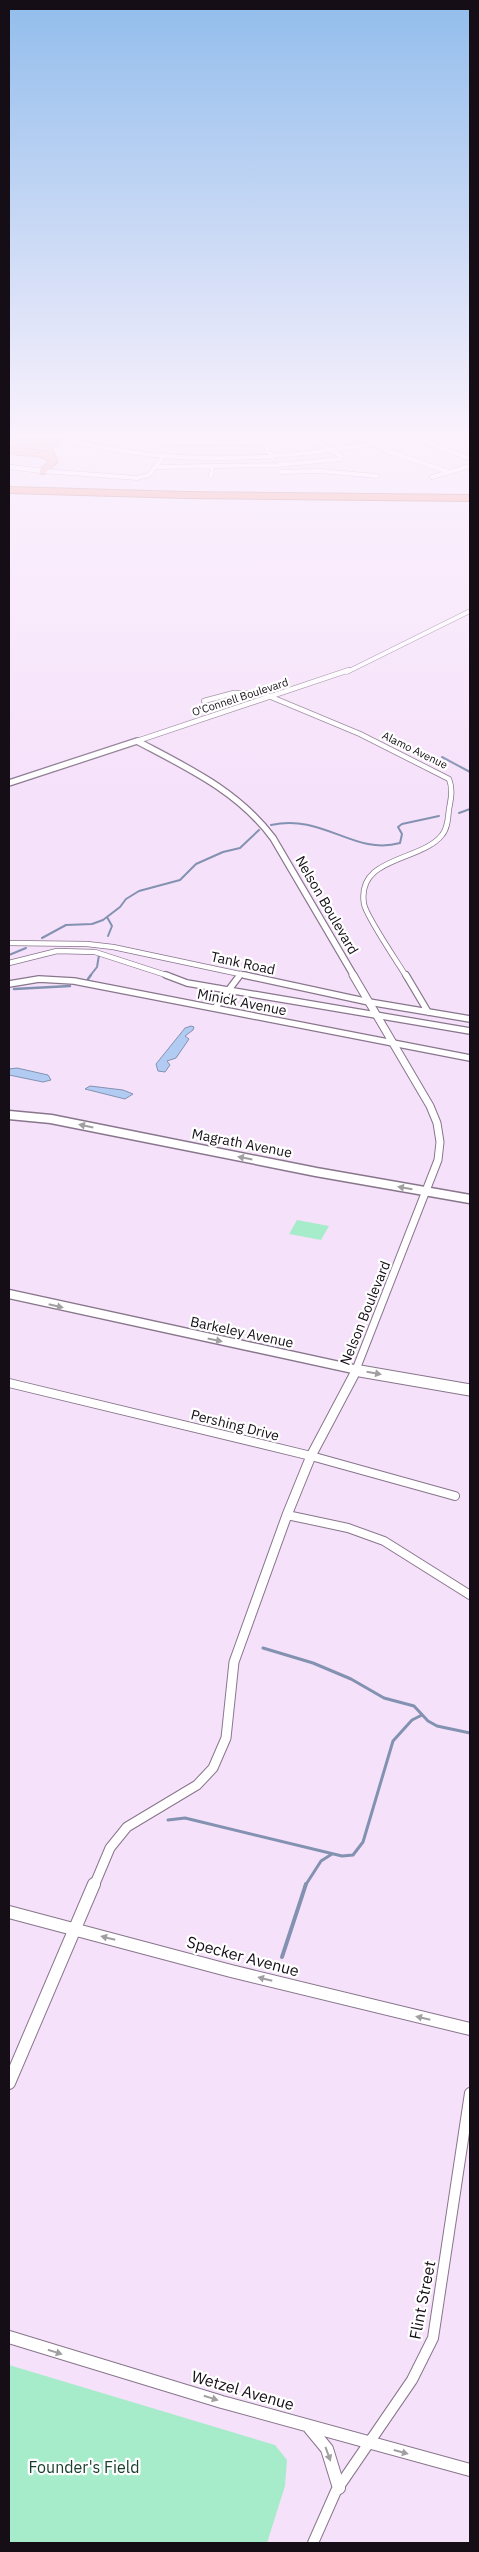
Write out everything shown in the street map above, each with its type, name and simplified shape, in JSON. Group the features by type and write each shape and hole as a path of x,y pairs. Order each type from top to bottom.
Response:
{"main road":[{"name":"Magrath Avenue","path":"9,1115 52,1120 470,1199"},
{"name":"Barkeley Avenue","path":"9,1294 356,1370 470,1390"}],"street":[{"name":"O'Connell Boulevard","path":"9,783 347,672 470,611"},
{"name":"Alamo Avenue","path":"204,701 239,692 274,696 423,762 442,773 450,781 448,819 444,834 432,843 387,863 373,873 365,885 362,899 364,906 428,1012"},
{"name":"Nelson Boulevard","path":"9,2083 103,1859 120,1835 145,1813 197,1785 213,1768 219,1756 226,1738 234,1662 287,1515 311,1456 356,1370 428,1192 440,1152 438,1128 430,1106 273,838 257,817 213,782 137,741"},
{"name":"Tank Road","path":"9,943 101,945 369,1002 470,1019"},
{"path":"9,964 57,952 95,952 125,960 188,983 470,1031"},
{"path":"215,1008 241,974"},
{"name":"Minick Avenue","path":"9,984 32,980 68,981 392,1041 470,1058"},
{"name":"Pershing Drive","path":"9,1383 311,1456 455,1496"},
{"path":"287,1515 348,1528 384,1541 470,1595"},
{"name":"Specker Avenue","path":"9,1912 358,2003 470,2029"},
{"name":"Flint Street","path":"313,2543 325,2512 368,2443 412,2380 432,2338 470,2093"},
{"name":"Wetzel Avenue","path":"9,2337 308,2426 470,2470"},
{"path":"308,2426 326,2448 339,2488"}],"green space":[{"path":"297,1220 329,1226 321,1240 289,1234"},
{"name":"Founder's Field","path":"9,2365 275,2445 287,2460 285,2486 267,2543 9,2543"}],"water":[{"path":"194,1027 193,1030 185,1036 189,1039 176,1058 167,1061 170,1065 165,1072 158,1071 156,1064 185,1028"},
{"path":"17,1068 48,1075 51,1080 43,1082 9,1075 9,1069"},
{"path":"90,1086 123,1090 133,1094 125,1099 85,1089"}],"waterway":[{"path":"442,757 470,772"},
{"path":"459,813 470,809"},
{"path":"271,825 290,823 307,825 368,844 383,845 400,843 402,834 398,827 402,824 439,816"},
{"path":"42,938 66,925 92,924 103,920 120,907 126,899 139,891 180,880 196,864 223,852 240,848 259,830"},
{"path":"107,917 112,926 108,936"},
{"path":"9,955 26,948"},
{"path":"90,976 97,967 99,955"},
{"path":"88,979 91,975"},
{"path":"14,989 70,986"},
{"path":"263,1648 313,1663 351,1679 384,1698 414,1706 428,1721 437,1726 470,1733"},
{"path":"168,1820 185,1818 342,1856 353,1855 363,1842 393,1741 412,1720 422,1715"},
{"path":"306,1885 321,1861 332,1854"},
{"path":"282,1957 306,1885"}]}
